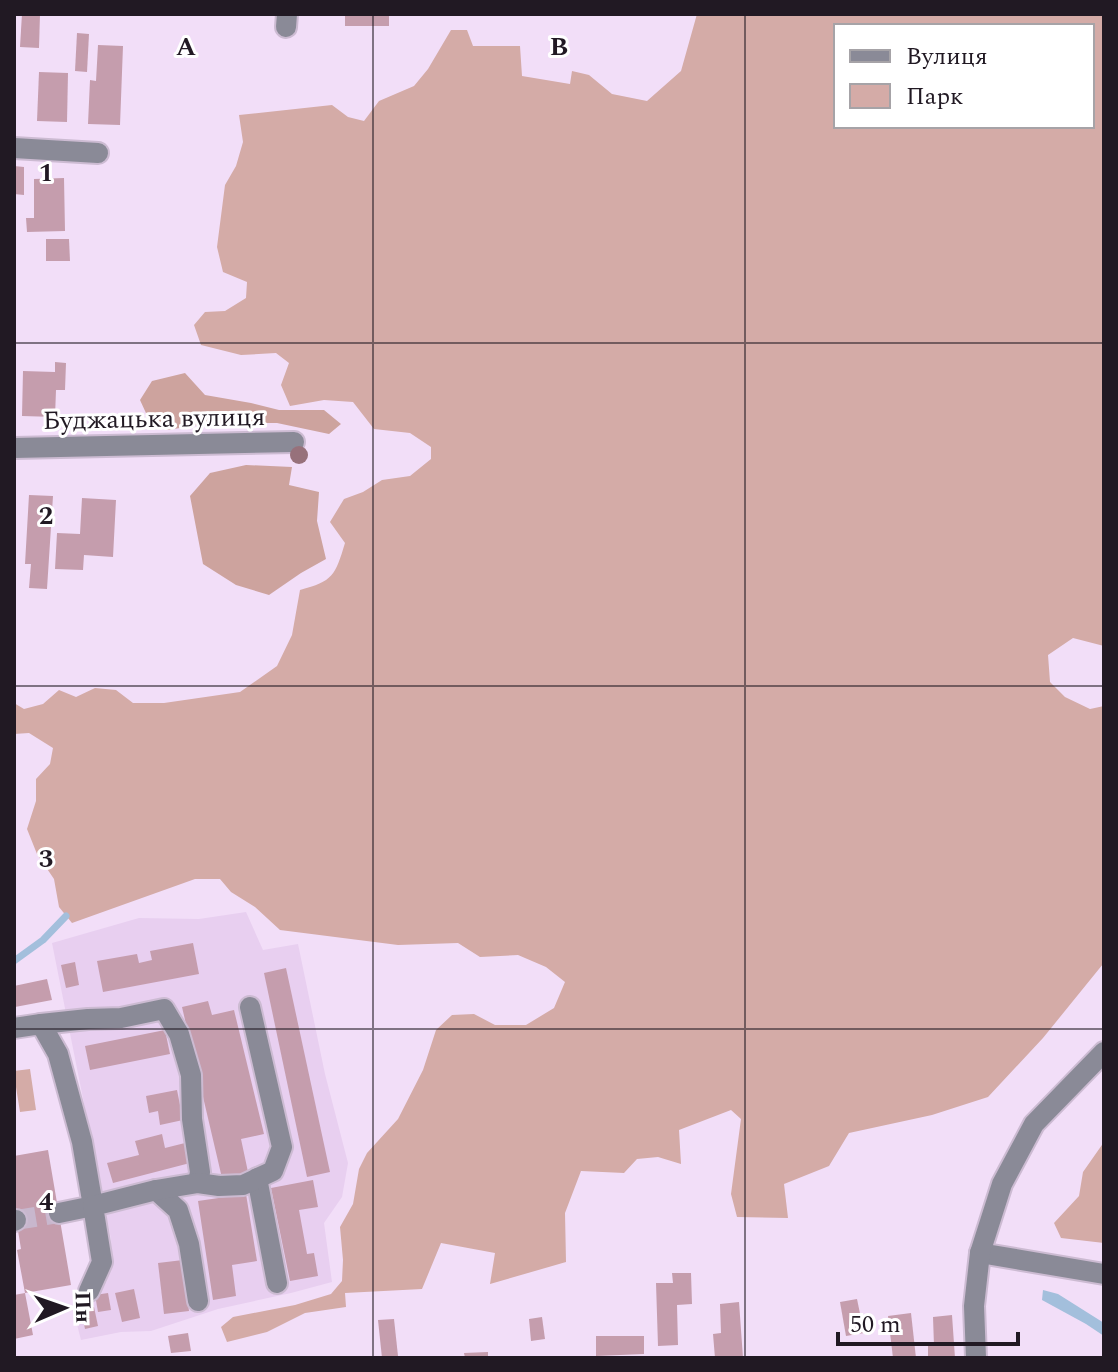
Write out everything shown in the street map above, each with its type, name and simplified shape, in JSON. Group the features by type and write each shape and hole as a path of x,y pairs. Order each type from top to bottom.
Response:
{"street":[{"path":"14,148 98,153"},
{"name":"Буджацька вулиця","path":"14,448 294,442"},
{"path":"59,1213 198,1183 243,1185 273,1171 282,1147 250,1007"},
{"path":"14,1028 121,1018 164,1009 179,1034 191,1075 192,1119 200,1172 198,1183"},
{"path":"41,1024 58,1054 82,1142 102,1262 89,1291"},
{"path":"976,1358 974,1306 980,1253 1002,1184 1034,1124 1104,1052"},
{"path":"257,1178 277,1283"},
{"path":"156,1190 178,1210 189,1244 198,1301"},
{"path":"980,1253 1104,1274"}],"shaded area":[{"path":"185,373 205,395 279,410 324,410 341,424 329,434 277,423 209,423 168,430 151,424 140,400 152,381"},
{"path":"246,465 292,467 289,485 319,492 317,521 326,559 269,595 236,585 203,564 190,496 210,473"},
{"path":"246,912 263,950 298,944 325,1074 348,1163 342,1197 324,1223 332,1282 218,1309 151,1331 121,1332 81,1340 73,1309 107,1281 111,1239 52,943 139,918 199,919"}],"green space":[{"path":"697,14 1104,14 1104,646 1073,638 1048,655 1050,682 1065,697 1090,709 1104,706 1103,964 1043,1038 988,1097 932,1115 849,1133 829,1166 784,1184 788,1218 737,1217 731,1194 741,1119 731,1110 679,1130 681,1164 658,1157 637,1159 624,1173 581,1171 565,1213 566,1262 490,1284 495,1253 441,1243 422,1289 345,1293 346,1307 305,1313 267,1332 227,1342 221,1327 233,1317 295,1305 331,1294 342,1281 340,1227 353,1204 359,1169 367,1153 398,1119 423,1070 436,1030 452,1015 474,1014 495,1025 526,1025 554,1008 565,982 546,967 518,955 480,957 458,943 398,945 280,930 255,907 231,892 220,879 195,879 72,923 59,907 54,879 37,854 27,829 36,801 36,779 50,764 53,748 29,733 14,734 14,703 24,709 43,704 59,690 76,697 95,688 116,690 133,703 164,703 240,692 277,666 292,635 300,590 320,584 335,570 345,543 330,522 344,499 382,480 410,476 431,459 431,447 410,433 374,429 353,402 324,400 290,406 281,385 289,363 276,353 241,355 201,345 194,325 205,312 225,311 246,298 247,282 223,272 217,247 225,185 236,166 243,142 239,115 332,105 348,117 364,121 379,101 414,86 451,30 467,30 473,46 520,46 522,76 570,84 572,71 589,75 612,94 647,101 681,71"},
{"path":"30,1069 36,1110 20,1112 14,1071"},
{"path":"1104,1142 1104,1243 1061,1238 1054,1223 1079,1196 1083,1172"}],"water":[{"path":"1043,1290 1058,1294 1104,1323 1104,1336 1042,1300"}],"building":[{"path":"22,14 40,14 39,48 20,47"},
{"path":"345,14 389,14 389,26 345,26"},
{"path":"77,33 89,34 87,72 75,71"},
{"path":"98,45 123,46 120,125 88,124 90,80 96,81"},
{"path":"39,72 68,73 67,122 37,121"},
{"path":"14,166 24,167 24,195 14,194"},
{"path":"64,178 65,231 27,232 26,218 34,218 34,179"},
{"path":"46,239 69,239 70,261 46,261"},
{"path":"55,362 66,363 65,390 56,390 55,417 22,416 23,371 55,372"},
{"path":"29,495 53,496 47,589 29,588 31,564 25,564"},
{"path":"82,498 116,500 113,557 84,555 83,570 55,569 57,533 80,534"},
{"path":"193,943 199,974 103,992 97,961 137,954 139,963 152,960 150,951"},
{"path":"75,962 79,985 66,988 61,965"},
{"path":"286,968 330,1172 307,1177 264,973"},
{"path":"47,979 52,1000 15,1007 14,986"},
{"path":"208,1001 212,1015 234,1010 264,1134 241,1139 248,1172 222,1178 182,1007"},
{"path":"165,1030 170,1054 90,1070 85,1046"},
{"path":"177,1090 183,1120 160,1125 158,1111 149,1113 146,1096"},
{"path":"162,1134 165,1148 185,1143 190,1163 113,1183 107,1163 139,1155 135,1141"},
{"path":"48,1150 71,1285 25,1293 17,1250 21,1249 14,1206 14,1156"},
{"path":"313,1180 318,1207 299,1210 307,1254 314,1253 318,1276 290,1281 271,1188"},
{"path":"246,1194 257,1261 232,1265 236,1296 213,1300 198,1201"},
{"path":"183,1260 189,1311 164,1314 158,1263"},
{"path":"672,1273 691,1273 692,1304 677,1305 678,1345 658,1346 656,1283 673,1283"},
{"path":"134,1289 140,1318 122,1322 115,1293"},
{"path":"25,1293 33,1335 14,1339 14,1295"},
{"path":"108,1293 111,1310 98,1312 95,1295"},
{"path":"857,1299 864,1333 846,1336 840,1302"},
{"path":"739,1302 743,1358 715,1358 713,1334 721,1333 720,1304"},
{"path":"94,1307 98,1326 85,1329 81,1310"},
{"path":"911,1313 916,1358 893,1358 888,1316"},
{"path":"952,1315 955,1358 928,1358 928,1346 934,1346 933,1317"},
{"path":"542,1317 545,1339 531,1341 529,1319"},
{"path":"394,1319 398,1356 382,1358 378,1320"},
{"path":"188,1333 191,1351 171,1353 168,1336"},
{"path":"596,1336 644,1336 644,1354 596,1356"},
{"path":"488,1352 488,1358 465,1358 464,1353"}],"waterway":[{"path":"14,961 43,940 66,916"}],"tunnel":[{"path":"16,1220 59,1213"}]}
